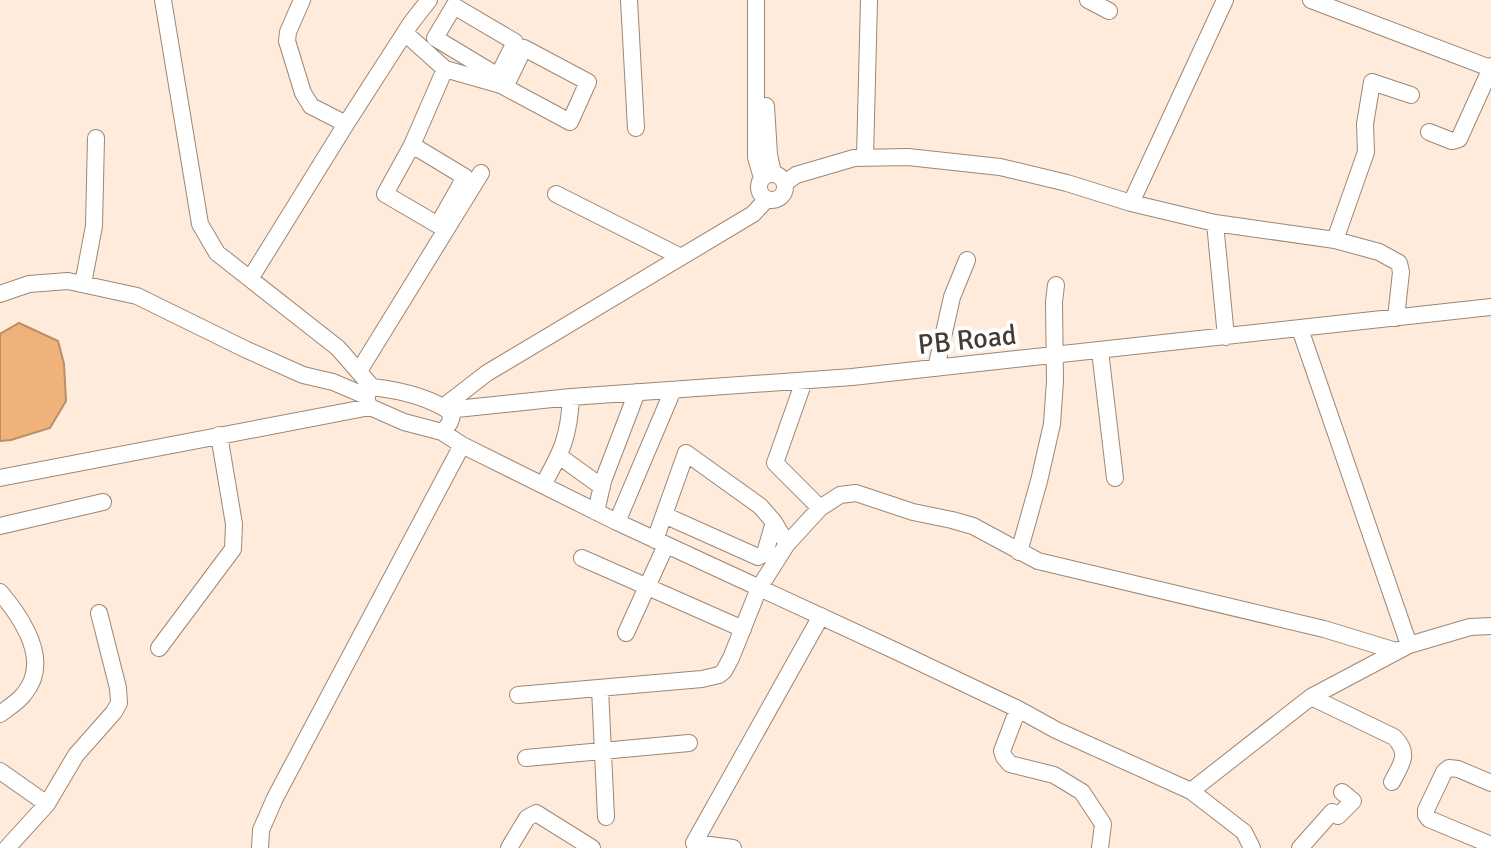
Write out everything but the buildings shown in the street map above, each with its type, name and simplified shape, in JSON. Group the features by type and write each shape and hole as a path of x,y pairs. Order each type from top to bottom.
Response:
{"street":[{"path":"302,0 287,41 303,93 311,106 346,124"},
{"path":"250,279 346,124 429,0"},
{"path":"629,0 636,128"},
{"path":"756,0 756,157 773,178 786,187 783,195 775,200 767,199 759,190 773,178 796,175 854,158 908,157 1000,167 1215,223 1335,240 1379,252 1399,263 1401,272 1396,318"},
{"path":"765,0 766,112 773,178"},
{"path":"865,157 869,0"},
{"path":"1088,0 1109,11"},
{"path":"1131,203 1225,0"},
{"path":"1311,0 1491,67 1459,139 1452,141 1429,132"},
{"path":"166,2 200,224 217,253 338,348 359,371 369,397"},
{"path":"408,28 435,38 498,76 515,42 454,6 435,38"},
{"path":"408,28 445,69 505,87 570,122 588,82 524,48 505,87"},
{"path":"412,145 465,177 438,225 385,194 412,145 445,69"},
{"path":"1335,240 1366,152 1365,124 1372,82 1411,95"},
{"path":"83,284 94,226 96,138"},
{"path":"359,371 481,173"},
{"path":"556,194 681,257"},
{"path":"445,408 487,373 753,214 767,199"},
{"path":"1215,223 1226,337"},
{"path":"936,368 952,297 967,260"},
{"path":"0,294 29,284 68,281 137,296 261,357 369,397 404,422 442,432 596,512 1191,791 1244,832 1252,848"},
{"path":"1019,552 1052,424 1056,285"},
{"name":"PB Road","path":"445,408 804,381 1491,307"},
{"path":"1300,329 1403,648"},
{"path":"1100,351 1115,478"},
{"path":"804,381 775,463 820,508"},
{"path":"617,522 673,390"},
{"path":"596,512 602,487 637,392"},
{"path":"0,478 219,435 369,397 404,394 445,408 452,413 452,418 442,432"},
{"path":"543,485 564,446 570,422 571,397"},
{"path":"159,648 233,549 234,524 219,435"},
{"path":"260,848 261,830 275,798 462,445"},
{"path":"626,633 647,586 664,515 686,453 760,506 787,544"},
{"path":"559,456 602,487"},
{"path":"518,695 719,675 731,658 759,588 787,544 820,508 840,495 856,493 913,512 973,526 1038,561 1403,648"},
{"path":"0,526 103,502"},
{"path":"664,515 758,557 765,553 774,522"},
{"path":"582,558 743,629"},
{"path":"0,592 18,613 30,636 35,656 29,687 24,695 0,714"},
{"path":"7,848 47,804 76,755 119,703 99,613"},
{"path":"733,848 693,846 821,616"},
{"path":"1191,791 1311,697 1403,648 1470,627 1491,626"},
{"path":"600,688 606,817"},
{"path":"1311,697 1394,737 1401,744 1403,762 1392,782"},
{"path":"1018,709 1002,751 1004,757 1010,764 1054,775 1082,792 1103,824 1100,848"},
{"path":"526,758 689,743"},
{"path":"1491,783 1449,768 1444,772 1426,815 1491,845"},
{"path":"0,771 47,804"},
{"path":"1300,848 1332,812 1338,816 1353,801 1342,792"},
{"path":"509,848 527,818 536,813 592,848"}],"shaded area":[{"path":"19,323 58,341 64,364 66,401 50,428 0,441 0,334"}]}
